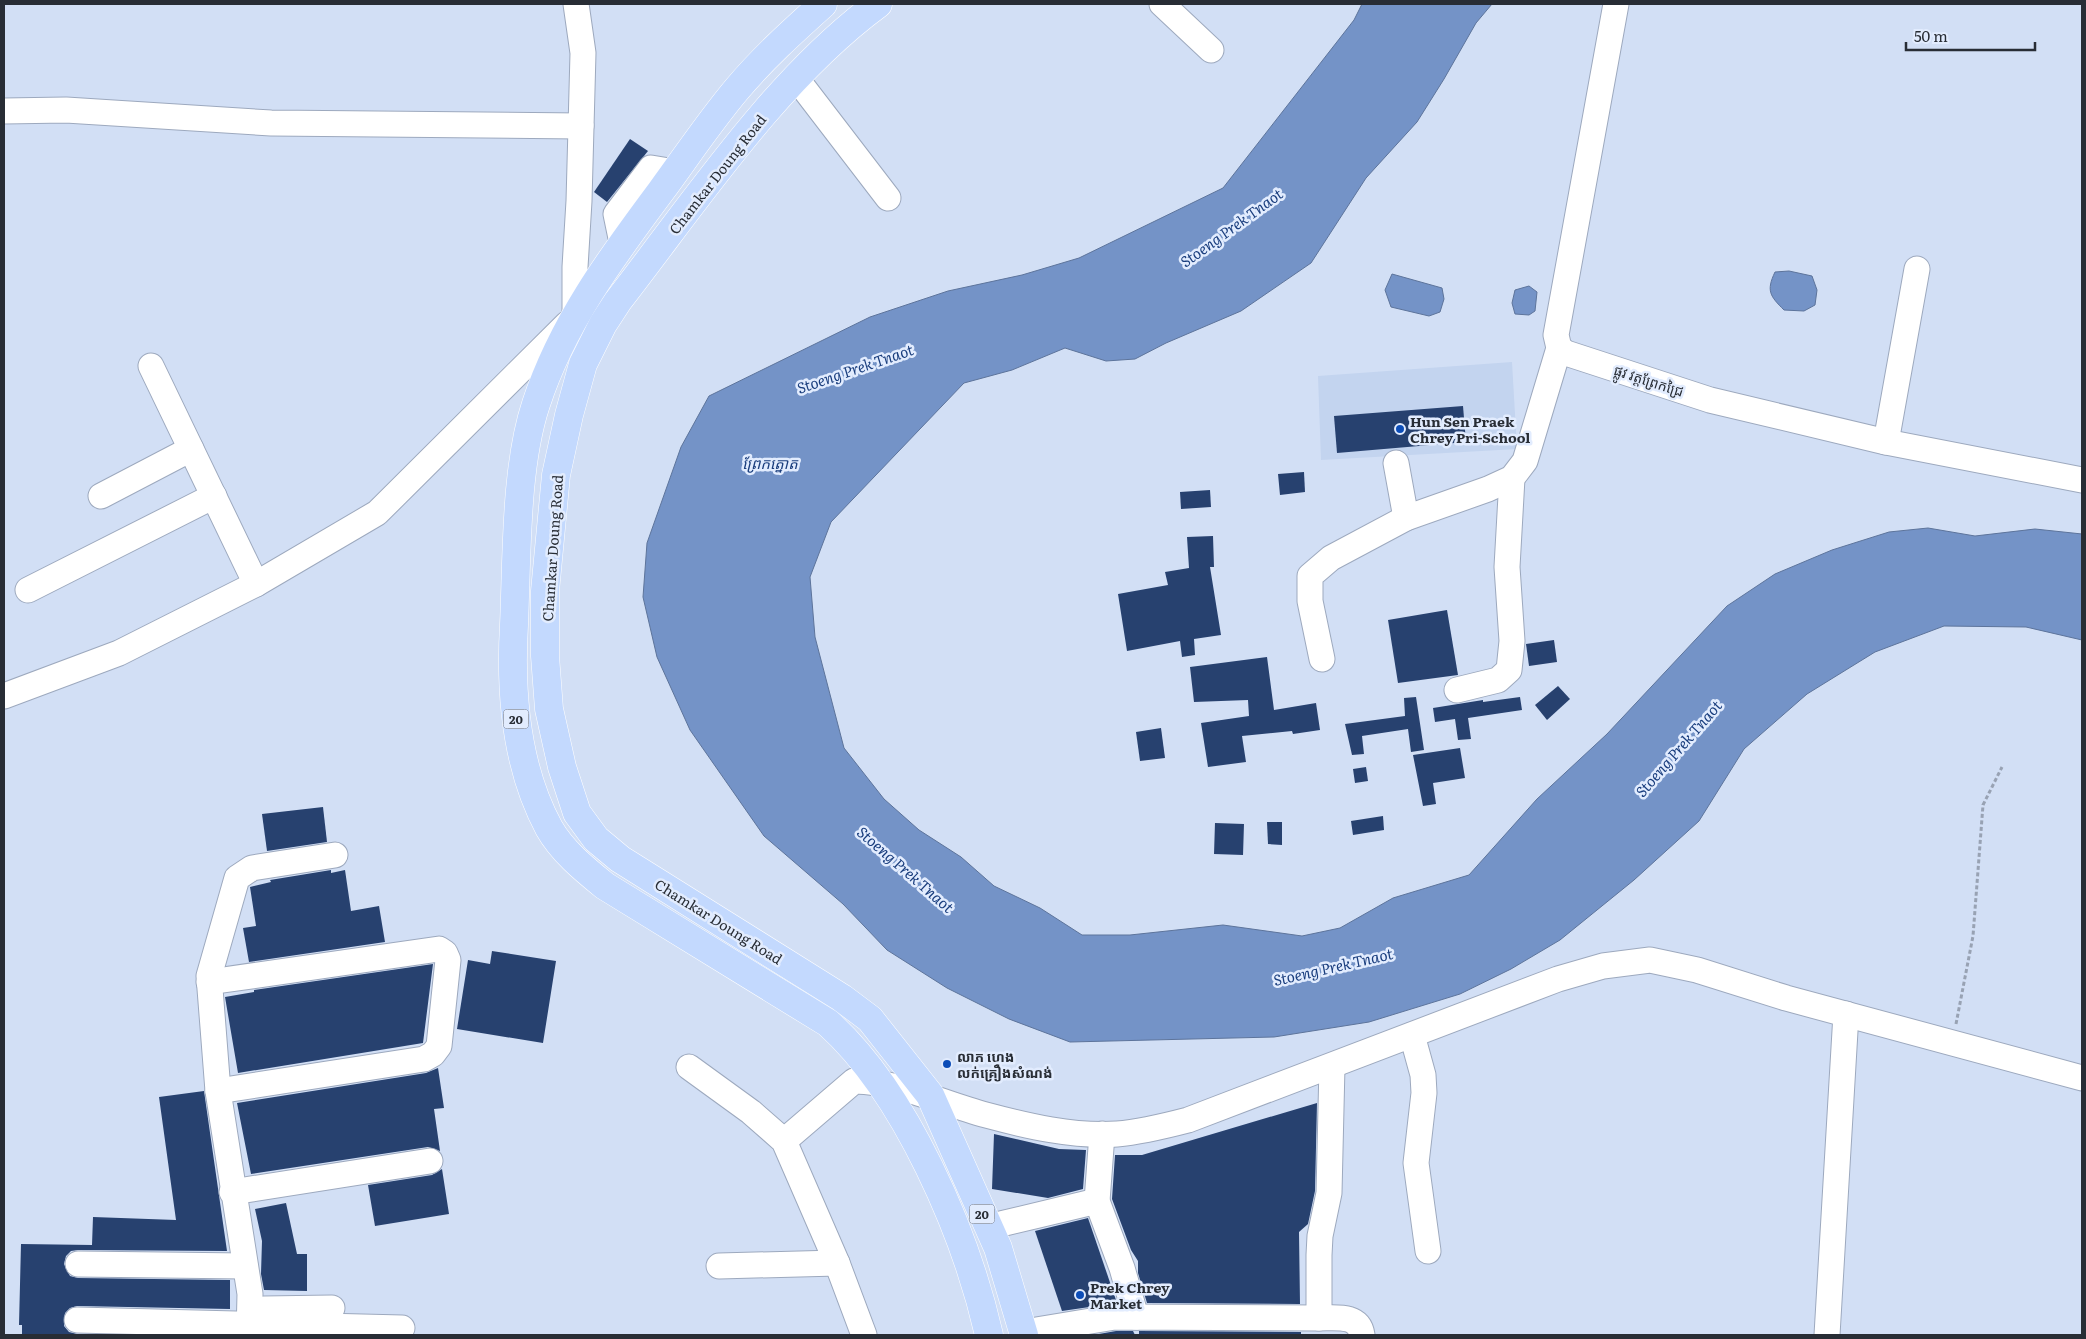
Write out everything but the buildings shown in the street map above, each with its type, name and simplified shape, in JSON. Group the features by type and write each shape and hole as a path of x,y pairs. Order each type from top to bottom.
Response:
{"main road":[{"name":"20","path":"823,4 784,40 737,89 600,274 555,353 535,405 522,469 512,661 515,710 528,776 549,829 578,864 605,886 828,1023 851,1043 880,1082 928,1163 966,1256 989,1335"},
{"name":"Chamkar Doung Road","path":"878,4 859,18 796,78 761,116 603,324 583,364 556,475 545,591 545,656 549,709 562,767 577,813 596,839 620,859 842,998 870,1019 930,1095 998,1248 1024,1334"},
{"path":"515,589 545,591"}],"street":[{"path":"4,696 119,653 256,584 377,513 575,315 583,53 576,4"},
{"path":"1162,4 1211,50"},
{"path":"1322,659 1310,601 1310,576 1331,558 1406,518 1488,489 1512,478 1525,461 1560,348 1556,335 1616,4"},
{"path":"796,78 888,198"},
{"path":"4,110 66,110 271,123 581,126"},
{"path":"622,243 616,214 652,168 676,172"},
{"path":"579,201 616,214"},
{"path":"1886,442 1917,269"},
{"path":"575,315 603,324"},
{"name":"ផ្លូវ វត្តព្រែកជ្រៃ","path":"1560,348 1566,353 1710,400 1886,442 2082,480"},
{"path":"152,366 256,584"},
{"path":"101,496 191,449"},
{"path":"1396,462 1406,518"},
{"path":"1457,690 1498,680 1509,670 1512,641 1507,567 1512,478"},
{"path":"28,590 214,496"},
{"path":"249,1323 250,1294 232,1192 218,1091 209,976 237,878 252,868 335,855"},
{"path":"209,982 439,949 445,953 448,960 439,1046 433,1054 424,1059 218,1091"},
{"path":"784,1141 854,1081 880,1082 930,1095 1003,1119 1055,1129 1102,1134 1148,1130 1188,1120 1558,979 1603,966 1650,960 1697,970 1846,1014 2082,1078"},
{"path":"1827,1335 1846,1014"},
{"path":"1412,1036 1423,1075 1424,1093 1416,1163 1428,1251"},
{"path":"1319,1318 1319,1246 1329,1193 1332,1066"},
{"path":"690,1067 751,1112 784,1141 837,1263 864,1335"},
{"path":"1102,1134 1097,1201 1122,1268 1136,1316"},
{"path":"232,1192 430,1161"},
{"path":"988,1227 1097,1201"},
{"path":"719,1266 837,1263"},
{"path":"78,1264 245,1266"},
{"path":"249,1323 332,1308"},
{"path":"1024,1334 1081,1322 1136,1316 1352,1319 1358,1324 1362,1335"},
{"path":"77,1320 402,1328"}],"path":[{"path":"1952,1042 1973,936 1983,805 2002,767"}],"shaded area":[{"path":"1512,362 1517,449 1321,460 1318,376"}],"water":[{"name":"ព្រែកត្នោត","path":"1362,4 1492,4 1476,23 1417,122 1366,178 1311,263 1241,311 1166,343 1135,359 1106,361 1065,348 1012,370 964,383 831,522 810,577 815,637 844,748 884,799 919,830 961,857 994,886 1040,908 1082,935 1130,935 1223,925 1302,936 1340,928 1393,898 1469,875 1537,799 1607,734 1727,606 1775,574 1832,550 1889,532 1928,528 1975,536 2035,529 2082,534 2082,640 2026,627 1944,626 1875,652 1807,694 1744,749 1699,821 1634,880 1560,940 1511,969 1460,994 1369,1022 1274,1037 1070,1042 1009,1019 947,988 887,950 843,904 764,836 690,730 657,657 643,597 647,543 681,447 709,396 870,317 948,291 1022,275 1079,258 1223,188 1354,20"},
{"path":"1789,271 1812,276 1817,290 1815,305 1804,311 1784,310 1775,301 1770,289 1775,272"},
{"path":"1392,274 1442,288 1444,299 1440,312 1429,316 1391,307 1385,290"},
{"path":"1529,286 1537,292 1535,311 1529,315 1515,314 1512,303 1515,290"}],"place":[{"name":"Hun Sen Praek Chrey Pri-School","path":"1400,429"},
{"name":"លាភ ហេង លក់គ្រឿងសំណង់","path":"947,1064"},
{"name":"Prek Chrey Market","path":"1080,1295"}],"water label":[{"name":"Stoeng Prek Tnaot","path":"1231,227"},
{"name":"Stoeng Prek Tnaot","path":"855,368"},
{"name":"Stoeng Prek Tnaot","path":"1678,748"},
{"name":"Stoeng Prek Tnaot","path":"906,869"},
{"name":"Stoeng Prek Tnaot","path":"1333,966"}]}
